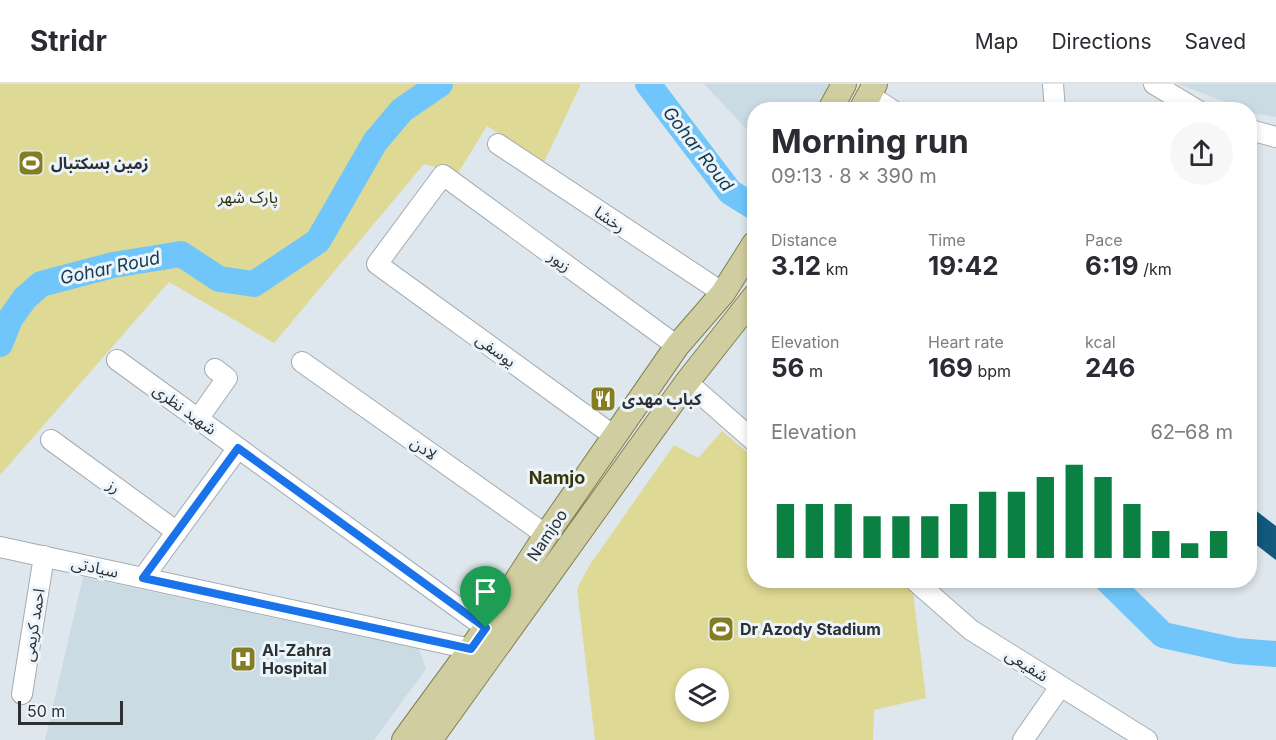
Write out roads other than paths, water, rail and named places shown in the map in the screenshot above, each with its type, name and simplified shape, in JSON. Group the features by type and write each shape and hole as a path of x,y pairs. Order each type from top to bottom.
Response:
{"main road":[{"path":"834,102 844,84"},
{"name":"Namjoo","path":"404,740 486,628 546,535 677,346 723,293 747,256"},
{"name":"Namjoo","path":"430,740 687,382 747,312"}],"street":[{"path":"1053,84 1054,102"},
{"path":"1154,84 1184,102"},
{"path":"1257,132 1276,137"},
{"name":"رخشا","path":"498,144 723,293"},
{"name":"زیور","path":"377,264 443,175 677,346"},
{"name":"یوسفی","path":"377,264 615,436"},
{"name":"شهید نظری","path":"117,360 486,628"},
{"name":"لادن","path":"302,362 546,535"},
{"path":"198,419 227,378 215,369"},
{"path":"687,382 747,435"},
{"name":"رز","path":"51,440 177,532"},
{"path":"143,578 238,448"},
{"name":"سیادتی","path":"0,547 471,649"},
{"name":"احمد کریمی","path":"22,694 44,556"},
{"name":"شفیعی","path":"923,588 971,630 1147,740"},
{"path":"1023,740 1060,687"}],"waterway":[{"name":"Gohar Roud","path":"0,344 10,319 25,298 41,284 113,265 181,254 219,279 254,284 318,241 375,142 402,110 440,84"},
{"name":"Gohar Roud","path":"648,84 730,192 747,203"},
{"name":"Gohar Roud","path":"1115,588 1163,635 1236,651 1276,654"}],"place":[{"name":"زمین بسکتبال","path":"31,163"},
{"name":"کباب مهدی","path":"603,399"},
{"name":"Dr Azody Stadium","path":"721,629"},
{"name":"Al-Zahra Hospital","path":"243,659"}],"district":[{"name":"Namjo","path":"557,478"}],"park label":[{"name":"پارک شهر","path":"248,197"}]}
